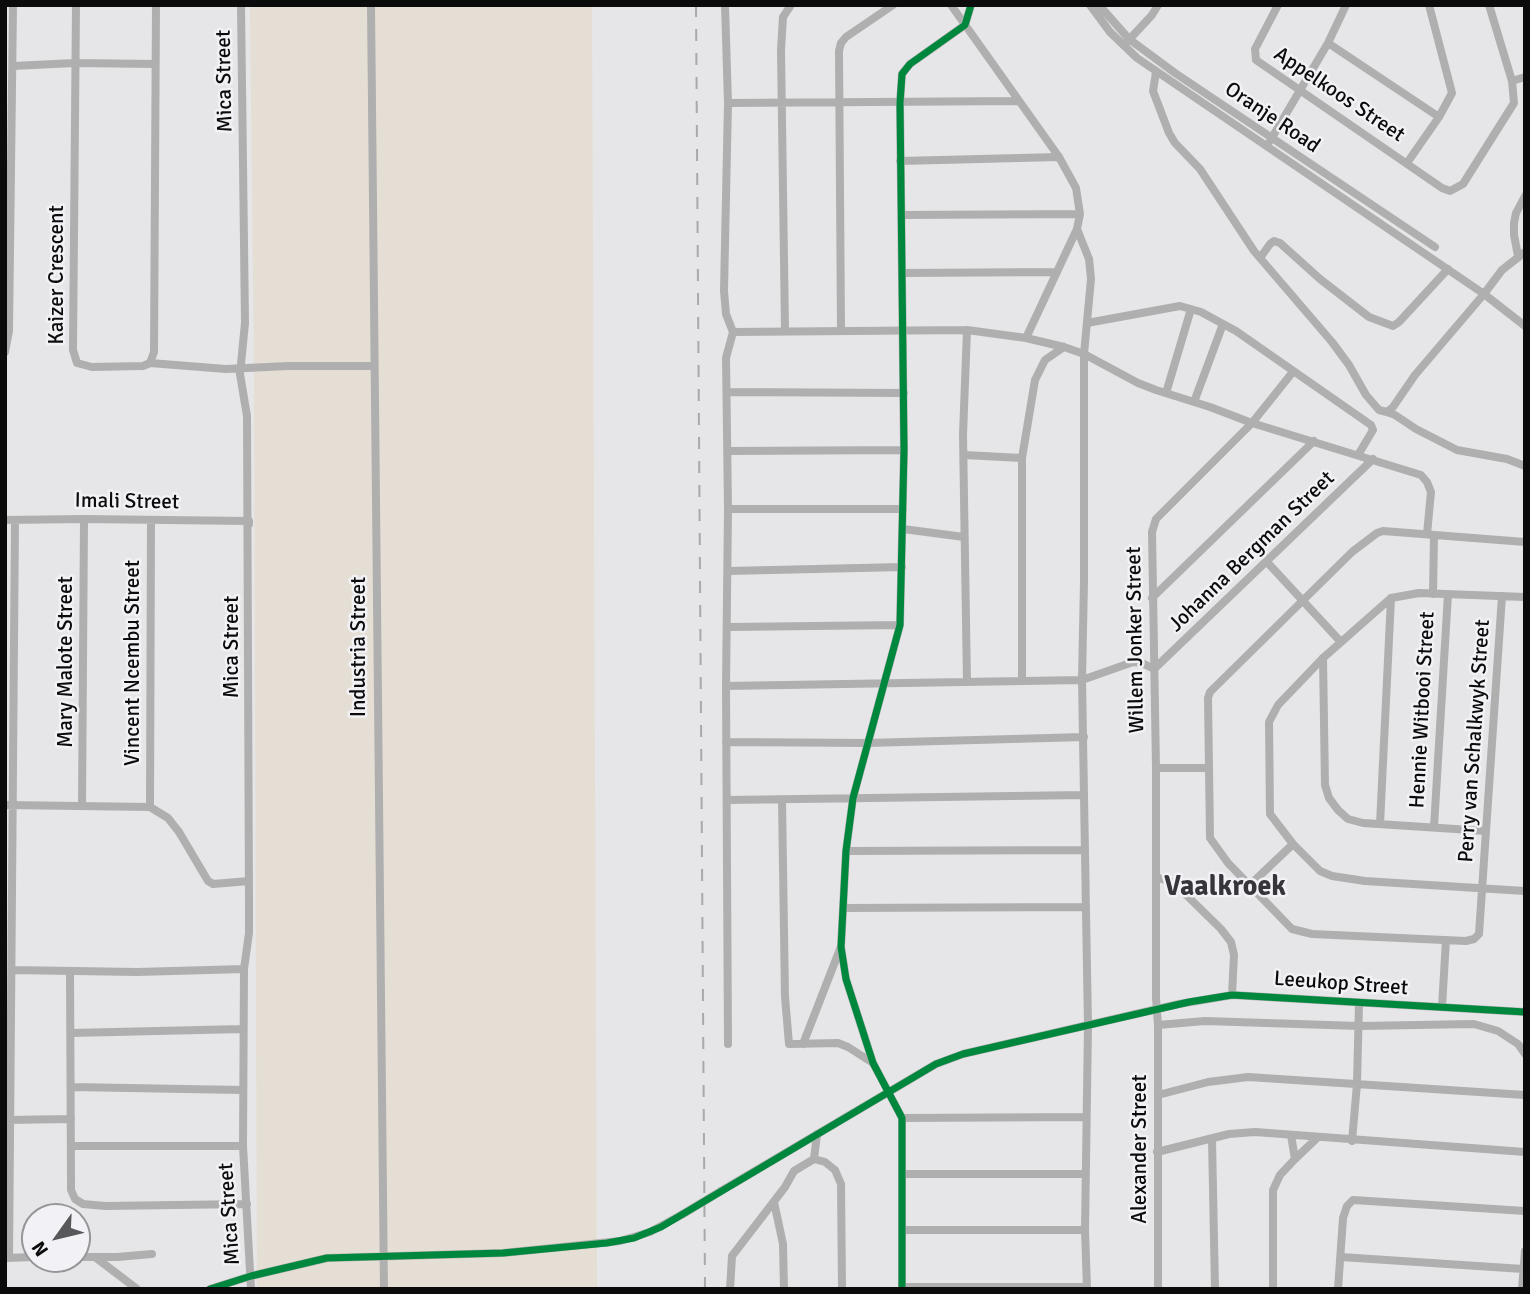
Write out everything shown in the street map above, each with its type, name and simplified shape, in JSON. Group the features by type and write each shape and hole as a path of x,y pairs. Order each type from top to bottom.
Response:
{"street":[{"path":"5,352 9,339 7,299 13,5"},
{"name":"Kaizer Crescent","path":"76,5 74,358 77,363 85,366 141,367 150,363"},
{"path":"156,5 154,352 150,363 218,369 374,366"},
{"name":"Mica Street","path":"242,5 245,272 240,368 247,416 249,723 249,933 244,969 243,1146 251,1289"},
{"name":"Industria Street","path":"371,5 384,1289"},
{"path":"725,5 728,103 724,291 725,308 733,332 726,358 727,1044"},
{"path":"785,330 782,22 791,5"},
{"path":"841,330 838,54 846,37 893,5"},
{"path":"951,5 1059,157 1076,188 1080,214 1077,229 1026,338"},
{"path":"971,5 964,25 904,70 900,103 904,393 900,625 853,798 846,851 841,947 851,999 873,1063 902,1118 902,1288 1087,1288 1085,1174 1088,1026 1082,680 1084,354 1090,269 1077,229"},
{"path":"1090,5 1156,72 1268,143 1484,294 1525,326"},
{"name":"Oranje Road","path":"1099,5 1126,43 1268,143 1435,247"},
{"path":"1126,43 1158,5"},
{"name":"Appelkoos Street","path":"1278,5 1258,41 1255,57 1259,63 1442,188 1453,191 1463,184 1513,109 1511,81"},
{"path":"1268,143 1328,43 1346,5"},
{"path":"1407,163 1439,117 1453,89 1429,5"},
{"path":"1489,5 1511,81 1525,77"},
{"path":"1328,43 1439,117"},
{"path":"13,65 155,64"},
{"path":"1156,72 1153,92 1169,133 1200,169 1260,258 1332,342 1366,395 1379,410 1457,450 1507,459 1525,466"},
{"path":"728,103 1018,101"},
{"path":"900,161 1059,157"},
{"path":"1387,412 1505,266 1521,254 1514,235 1514,223 1525,196"},
{"path":"902,215 1080,214"},
{"path":"1260,258 1270,244 1274,241 1280,243 1320,279 1369,317 1393,326 1448,269"},
{"path":"902,273 1057,272"},
{"path":"1087,323 1180,306 1223,324 1371,425 1373,430 1359,455"},
{"path":"1166,393 1191,309"},
{"path":"1194,402 1223,324"},
{"path":"733,332 967,330 1026,338 1084,354 1138,383 1252,423 1417,474 1427,482 1431,492 1433,594"},
{"path":"967,330 964,392 967,682"},
{"path":"1022,681 1022,458 1035,380 1045,360 1063,347"},
{"name":"Willem Jonker Street","path":"1156,1010 1156,768 1152,598 1154,522 1252,423 1293,373"},
{"path":"728,392 904,393"},
{"path":"1152,598 1314,441"},
{"path":"728,451 904,450"},
{"path":"964,455 1022,458"},
{"name":"Johanna Bergman Street","path":"1154,669 1373,459"},
{"path":"728,509 903,509"},
{"name":"Mary Malote Street","path":"82,805 84,519"},
{"name":"Imali Street","path":"5,520 248,521"},
{"path":"7,1258 8,990 12,970 9,925 10,609 15,520"},
{"name":"Vincent Ncembu Street","path":"150,807 151,520"},
{"path":"903,529 964,537"},
{"name":"Perry van Schalkwyk Street","path":"1502,596 1479,934 1470,941 1302,933 1289,927 1217,850 1210,838 1210,692 1364,541 1377,533 1383,531 1525,542"},
{"path":"1267,562 1340,641"},
{"path":"728,571 902,567"},
{"path":"1525,597 1419,593 1391,598 1323,658 1278,705 1269,722 1269,810 1293,844 1315,867 1332,876 1525,891"},
{"name":"Hennie Witbooi Street","path":"1434,827 1448,594"},
{"path":"1380,824 1391,598"},
{"path":"728,627 900,625"},
{"path":"1323,658 1326,791 1333,804 1348,819 1380,824 1486,831"},
{"path":"726,686 1082,680 1133,662 1154,669"},
{"path":"726,742 867,743 1084,737"},
{"path":"1156,768 1209,768"},
{"path":"727,800 1084,795"},
{"path":"782,800 789,1044 838,1044 848,1047 873,1063"},
{"path":"9,805 150,807 168,818 179,832 208,881 213,884 249,881"},
{"path":"1250,885 1293,844"},
{"path":"846,851 1085,850"},
{"path":"1156,877 1174,883 1231,942 1234,955 1232,995"},
{"path":"844,908 1086,907"},
{"path":"1442,1007 1446,940"},
{"path":"803,1044 841,947"},
{"path":"12,970 70,972 244,969"},
{"path":"70,972 71,1189 75,1199 90,1205 247,1204"},
{"name":"Leeukop Street","path":"210,1289 327,1258 503,1253 607,1243 650,1232 949,1058 1156,1010 1232,995 1525,1012"},
{"path":"1352,1141 1357,1084 1359,1003"},
{"name":"Alexander Street","path":"1156,1010 1158,1289"},
{"path":"1158,1025 1205,1021 1359,1026 1474,1024 1499,1031 1513,1040 1525,1054"},
{"path":"71,1033 243,1030"},
{"path":"1158,1095 1239,1077 1525,1095"},
{"path":"71,1087 243,1090"},
{"path":"902,1118 1086,1116"},
{"path":"8,1120 71,1119"},
{"path":"1157,1152 1242,1133 1525,1153"},
{"path":"814,1159 817,1135"},
{"path":"1291,1135 1295,1159"},
{"path":"1273,1289 1273,1190 1280,1175 1318,1137"},
{"path":"1212,1139 1215,1289"},
{"path":"72,1146 243,1146"},
{"path":"730,1289 732,1256 774,1202 794,1171 814,1159 825,1162 835,1170 841,1184 842,1289"},
{"path":"902,1174 1085,1174"},
{"path":"1338,1289 1345,1210 1350,1202 1356,1199 1525,1211"},
{"path":"774,1202 783,1244 784,1289"},
{"path":"902,1230 1085,1230"},
{"path":"1522,1289 1525,1251"},
{"path":"91,1256 152,1254"},
{"path":"95,1256 137,1289"},
{"path":"1341,1257 1523,1269"}],"shaded area":[{"path":"250,5 592,5 597,1289 257,1289"}],"railway":[{"path":"696,5 705,1289"}],"cycle path":[{"path":"902,1289 902,1118 873,1063 846,979 841,947 846,851 853,798 900,625 904,450 900,103 902,74 910,64 965,25 971,5"},
{"path":"210,1289 327,1258 503,1253 634,1238 661,1227 936,1064 963,1054 1189,1002 1232,995 1525,1012"}],"district":[{"name":"Vaalkroek","path":"1225,888"}]}
